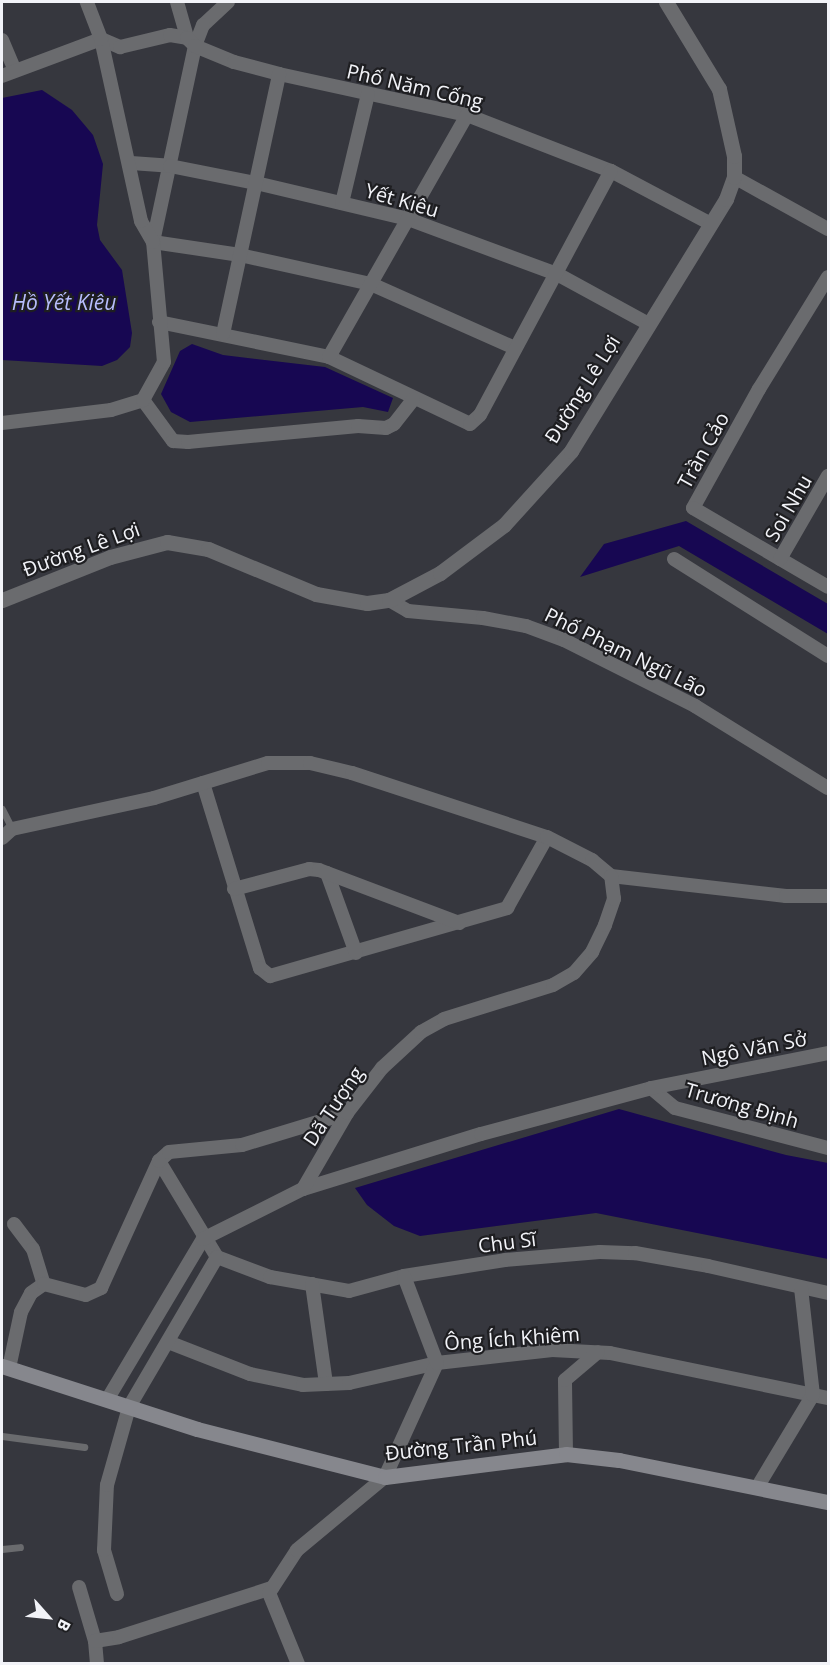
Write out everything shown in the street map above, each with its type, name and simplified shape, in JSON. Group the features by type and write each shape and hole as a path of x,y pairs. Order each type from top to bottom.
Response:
{"main road":[{"name":"Đường Trần Phú","path":"5,1367 129,1407 385,1477 566,1454 758,1486 828,1502"}],"street":[{"path":"87,2 101,39 131,163 141,221 153,242"},
{"path":"177,2 191,42"},
{"path":"2,423 111,410 142,400 164,362 153,242 170,166 191,42 202,25 228,2"},
{"name":"Đường Lê Lợi","path":"2,600 110,557 167,542 208,549 316,594 367,603 389,600 440,573 504,525 571,451 647,323 711,224 734,177 734,156 719,89 666,2"},
{"name":"Phố Năm Cống","path":"101,39 120,47 170,35 279,75 467,116 611,171 711,224"},
{"path":"2,76 101,39"},
{"path":"2,40 15,70"},
{"path":"223,334 279,75"},
{"path":"342,203 368,94"},
{"path":"328,357 467,116"},
{"name":"Yết Kiêu","path":"131,163 170,166 256,183 408,219 557,274 647,323"},
{"path":"159,322 328,357 413,400 470,424 480,415 611,171"},
{"path":"734,177 828,229"},
{"path":"153,242 240,255 371,284 515,348"},
{"name":"Trần Cảo","path":"828,277 759,389 693,508 828,587"},
{"path":"142,400 173,441 188,442 358,426 386,428 394,424 413,400"},
{"name":"Soi Nhu","path":"780,559 828,476"},
{"path":"674,559 828,656"},
{"name":"Phố Phạm Ngũ Lão","path":"389,600 408,611 483,618 526,626 564,640 695,706 828,788"},
{"path":"7,834 107,810 268,763 310,763 352,773 547,837 592,860 611,876 786,896 828,896"},
{"path":"203,783 260,968 270,976 507,908 547,837"},
{"path":"234,889 309,869 327,873 459,923"},
{"path":"327,873 356,953"},
{"name":"Dã Tượng","path":"303,1189 347,1113 382,1068 421,1032 444,1019 553,985 574,973 592,952 605,925 614,899 611,876"},
{"name":"Ngô Văn Sở","path":"303,1189 481,1134 651,1088 828,1053"},
{"name":"Trương Định","path":"651,1088 675,1108 828,1148"},
{"path":"5,1367 21,1312 31,1293 44,1284 86,1295 101,1288 159,1161 169,1152 242,1145 347,1113"},
{"name":"Chu Sĩ","path":"159,1161 203,1239 217,1257 256,1274 349,1291 404,1276 506,1260 600,1252 635,1253 708,1266 828,1293"},
{"path":"107,1400 203,1239 303,1189"},
{"path":"14,1224 33,1249 44,1284"},
{"path":"117,1594 104,1550 106,1485 129,1407 217,1257"},
{"path":"298,1663 275,1616 269,1593 297,1550 385,1477 437,1363 404,1276"},
{"path":"312,1284 326,1384"},
{"path":"758,1486 813,1395 801,1288"},
{"name":"Ông Ích Khiêm","path":"168,1342 250,1374 303,1385 361,1381 437,1363 552,1350 598,1352 828,1398"},
{"path":"566,1454 566,1380 598,1352"},
{"path":"79,1587 95,1641 97,1664"},
{"path":"95,1641 119,1637 272,1588"}],"lane":[{"path":"2,809 7,834"},
{"path":"2,1436 84,1447"},
{"path":"2,1549 20,1548"}],"water":[{"name":"Hồ Yết Kiêu","path":"42,90 72,110 93,135 103,164 97,225 100,240 122,270 132,333 130,347 117,360 102,366 2,360 2,98"},
{"path":"192,344 223,355 325,367 393,398 388,412 363,407 190,422 171,412 161,394 180,351"},
{"path":"686,521 828,604 828,634 679,546 580,577 604,544"},
{"path":"619,1109 786,1155 828,1163 828,1259 596,1213 420,1236 394,1226 367,1205 355,1188"}]}
